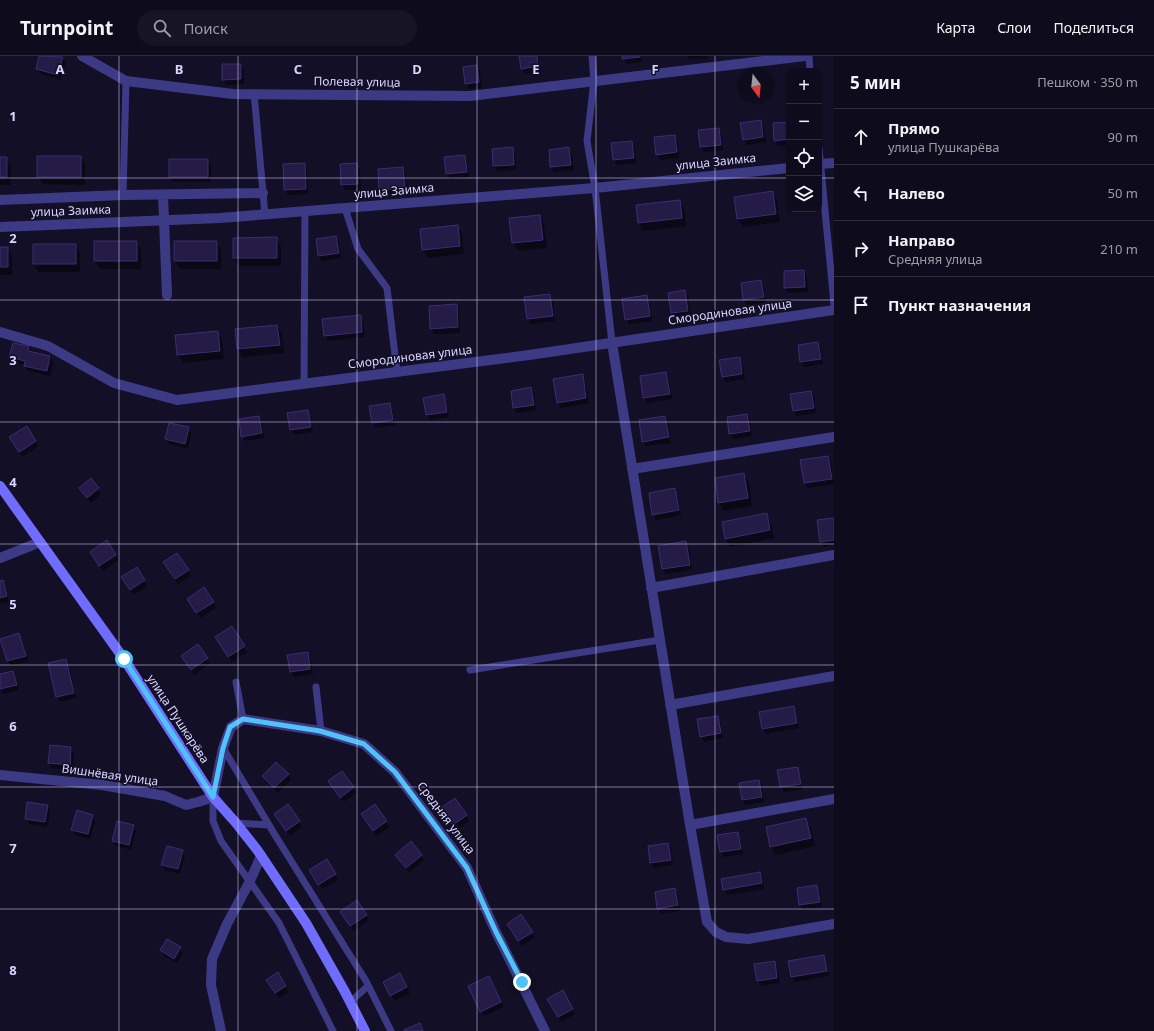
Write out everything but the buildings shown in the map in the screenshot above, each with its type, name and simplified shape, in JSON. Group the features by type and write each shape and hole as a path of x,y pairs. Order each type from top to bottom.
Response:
{"street":[{"name":"Полевая улица","path":"82,56 126,80 233,94 470,96 805,56"},
{"path":"822,164 834,163"},
{"name":"улица Заимка","path":"0,227 220,218 595,188 786,168"},
{"path":"0,200 123,195 263,193"},
{"path":"163,195 167,295"},
{"name":"Смородиновая улица","path":"0,332 48,346 114,383 176,400 529,355 834,310"},
{"path":"612,343 670,705 708,922 716,932 726,937 748,939 834,924"},
{"path":"632,470 834,437"},
{"name":"улица Пушкарёва","path":"0,486 124,659 213,797 236,823 261,856 306,923 365,1031"},
{"path":"0,558 40,542"},
{"path":"651,588 834,556"},
{"path":"670,705 834,676"},
{"path":"213,797 223,748 230,727 243,719"},
{"name":"Средняя улица","path":"243,719 320,731 364,744 395,772 467,868 496,932 545,1031"},
{"name":"Вишнёвая улица","path":"0,775 102,785 164,796 186,805 213,797"},
{"path":"690,825 834,799"},
{"path":"221,1031 212,985 212,959 227,924 250,881 261,856"}],"lane":[{"path":"592,56 594,81 587,141 595,188 612,343"},
{"path":"809,56 810,68"},
{"path":"123,195 126,80"},
{"path":"254,93 265,214"},
{"path":"821,176 834,304"},
{"path":"345,208 358,249 387,288 397,372"},
{"path":"304,384 305,211"},
{"path":"470,670 660,640"},
{"path":"236,682 243,719"},
{"path":"316,687 320,731"},
{"path":"223,748 368,986 391,1031"},
{"path":"213,797 212,821 221,841 279,923 334,1031"},
{"path":"236,823 269,825"},
{"path":"350,1002 368,986"}],"route":[{"path":"124,659 213,797 223,748 230,727 243,719 320,731 364,744 395,772 467,868 496,932 522,982"}]}
